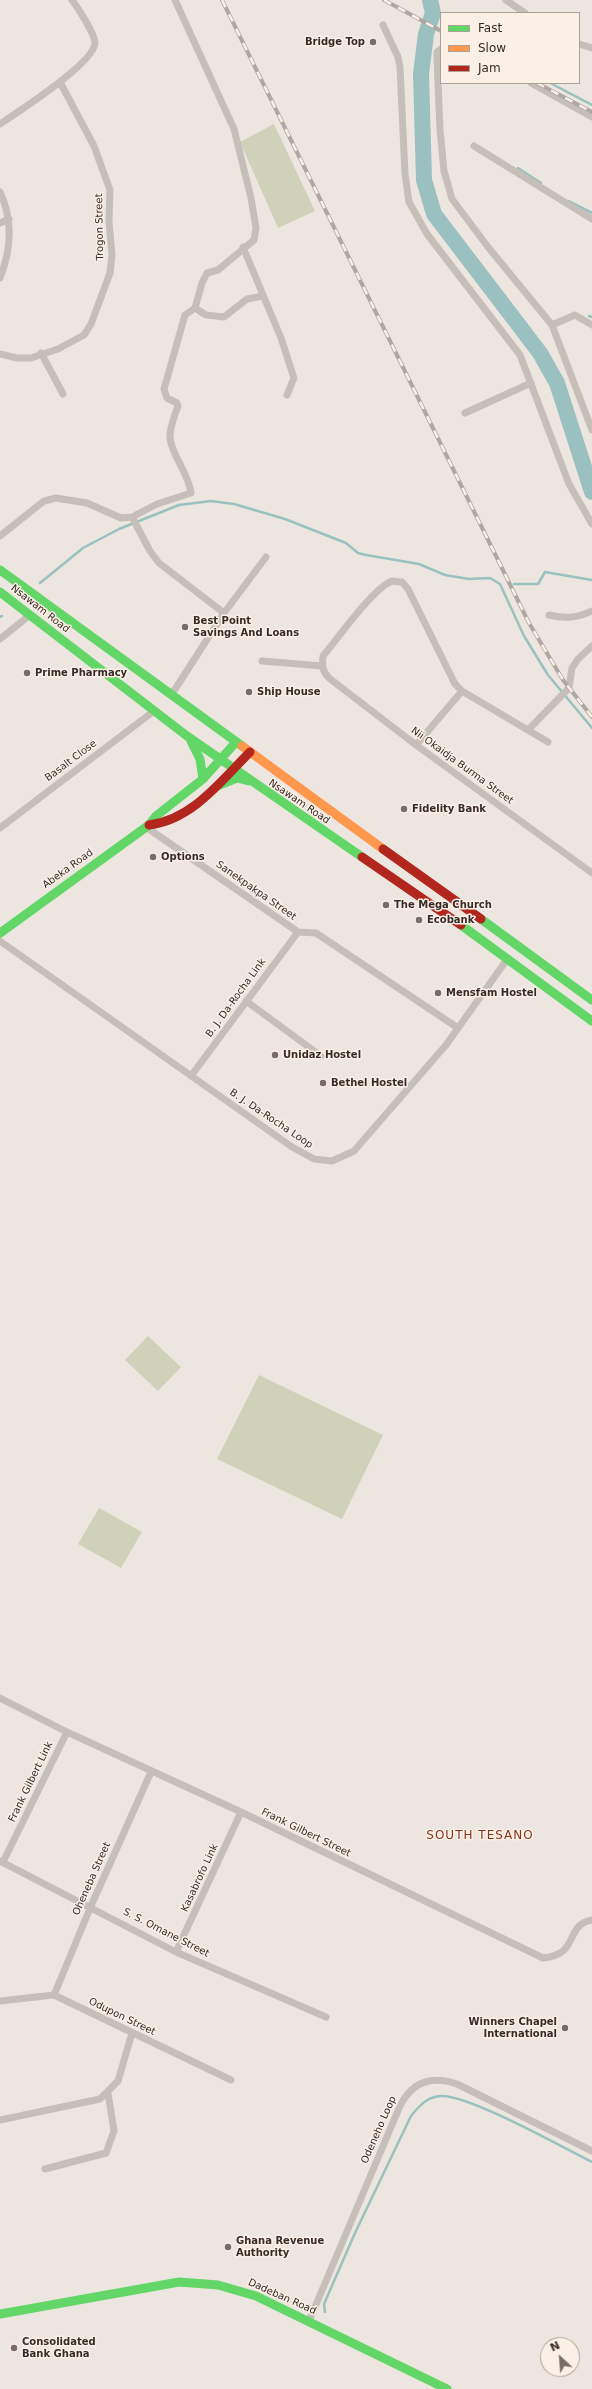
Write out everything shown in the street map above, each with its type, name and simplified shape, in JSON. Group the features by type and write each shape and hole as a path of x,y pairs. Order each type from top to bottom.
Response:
{"main road":[{"name":"Nsawam Road","path":"0,570 592,1000"},
{"name":"Nsawam Road","path":"0,592 187,736 508,958 592,1021"},
{"path":"187,736 201,757 203,767 202,779"},
{"name":"Abeka Road","path":"0,933 148,826 156,816 202,779 222,760 236,742"},
{"name":"Abeka Road","path":"148,826 161,825 176,818 217,786 250,752"},
{"path":"217,786 237,778 250,781"},
{"name":"Dadeban Road","path":"0,2314 179,2282 193,2282 241,2290 309,2321 446,2389"}],"street":[{"path":"0,124 60,82 93,51 95,44 91,32 72,0"},
{"path":"0,536 44,501 56,498 70,498 121,518 132,517 157,504 191,493 190,485 176,455 170,435 178,406 177,403 167,398 164,389 185,315 195,308 202,282 207,273 218,270 243,247 254,240 256,228 251,198 234,129 175,0"},
{"path":"506,0 524,12"},
{"path":"383,25 398,57 400,67 405,174 409,202 427,234 517,351 531,383 569,484 592,524"},
{"path":"580,44 592,48"},
{"path":"440,49 437,52 440,137 446,184 452,199 488,247 552,325 592,430"},
{"name":"Trogon Street","path":"0,354 31,358 41,353 62,347 84,335 89,329 110,273 112,255 109,221 111,200 107,178 94,146 60,82"},
{"path":"533,84 592,116"},
{"path":"474,146 592,219"},
{"path":"0,192 9,219 8,248 0,278"},
{"path":"0,223 9,219"},
{"path":"243,247 294,378 286,395"},
{"path":"195,308 206,315 224,316 247,299 263,296"},
{"path":"552,325 575,315 592,325"},
{"path":"41,353 63,394"},
{"path":"464,413 531,383"},
{"path":"132,517 150,551 159,563 224,614"},
{"path":"172,694 224,614 266,557"},
{"path":"262,661 323,669 323,656 362,608 383,586 393,581 402,582 408,589 455,684 462,691 548,742"},
{"path":"550,615 563,618 581,616 592,611"},
{"path":"0,639 30,616"},
{"path":"528,730 569,688 572,668 578,659 592,646"},
{"name":"Nii Okaidja Burma Street","path":"323,669 416,745 592,873"},
{"path":"416,745 462,691"},
{"name":"Basalt Close","path":"0,828 154,711"},
{"name":"Sanekpakpa Street","path":"148,826 298,932 316,933 458,1028"},
{"name":"B. J. Da-Rocha Link","path":"191,1076 298,932"},
{"name":"B. J. Da-Rocha Loop","path":"0,941 292,1147 314,1160 332,1162 354,1151 458,1028 508,958"},
{"path":"246,1001 321,1056"},
{"name":"Frank Gilbert Street","path":"0,1698 67,1732 151,1772 241,1812 543,1958 556,1957 564,1951 579,1926 592,1920"},
{"name":"Frank Gilbert Link","path":"1,1861 67,1732"},
{"name":"Oheneba Street","path":"54,1995 91,1906 151,1772"},
{"name":"Kasabrofo Link","path":"176,1952 241,1812"},
{"name":"S. S. Omane Street","path":"1,1861 91,1906 176,1952 326,2017"},
{"path":"0,2001 54,1995"},
{"name":"Odupon Street","path":"54,1995 230,2080"},
{"path":"0,2120 100,2100 118,2081 132,2033"},
{"name":"Odeneho Loop","path":"309,2321 400,2106 409,2092 419,2083 431,2079 446,2080 470,2089 592,2151"},
{"path":"45,2169 106,2153 114,2131 108,2093"}],"green space":[{"path":"274,124 315,211 278,228 240,142"},
{"path":"148,1336 181,1367 158,1391 125,1360"},
{"path":"259,1375 383,1435 342,1519 217,1459"},
{"path":"99,1508 142,1532 121,1568 78,1544"}],"waterway":[{"path":"430,0 433,13 426,34 421,74 424,180 434,214 540,353 557,383 592,492"},
{"path":"552,84 592,105"},
{"path":"518,168 541,183"},
{"path":"569,201 592,213"},
{"path":"40,583 83,548 119,529 179,505 211,501 234,504 285,519 346,543 358,553 419,564 445,575 469,579 490,578 500,584 524,636 548,675 592,728"},
{"path":"514,584 538,584 545,572 592,580"},
{"path":"325,2312 324,2304 355,2233 411,2116 427,2100 440,2096 453,2097 471,2103 538,2134 592,2162"}],"railway":[{"path":"222,0 529,623 563,680 592,717"},
{"path":"384,0 440,30"},
{"path":"539,84 592,112"}],"traffic: fast":[{"path":"0,570 242,746"},
{"path":"0,592 187,736 362,857"},
{"path":"191,741 200,759 203,779"},
{"path":"0,933 149,825 156,816 203,779 236,742"},
{"path":"217,786 237,778 249,781"},
{"path":"481,919 592,1000"},
{"path":"461,925 592,1021"},
{"path":"0,2314 179,2282 218,2285 256,2296 447,2389"}],"traffic: slow":[{"path":"242,746 383,849"}],"traffic: jam":[{"path":"149,825 164,822 179,816 205,798 250,752"},
{"path":"383,849 481,919"},
{"path":"362,857 461,925"}],"place":[{"name":"Bridge Top","path":"373,42"},
{"name":"Best Point Savings And Loans","path":"185,627"},
{"name":"Prime Pharmacy","path":"27,673"},
{"name":"Ship House","path":"249,692"},
{"name":"Fidelity Bank","path":"404,809"},
{"name":"Options","path":"153,857"},
{"name":"The Mega Church","path":"386,905"},
{"name":"Ecobank","path":"419,920"},
{"name":"Mensfam Hostel","path":"438,993"},
{"name":"Unidaz Hostel","path":"275,1055"},
{"name":"Bethel Hostel","path":"323,1083"},
{"name":"Winners Chapel International","path":"565,2028"},
{"name":"Ghana Revenue Authority","path":"228,2247"},
{"name":"Consolidated Bank Ghana","path":"14,2348"}],"district":[{"name":"SOUTH TESANO","path":"480,1836"}]}
